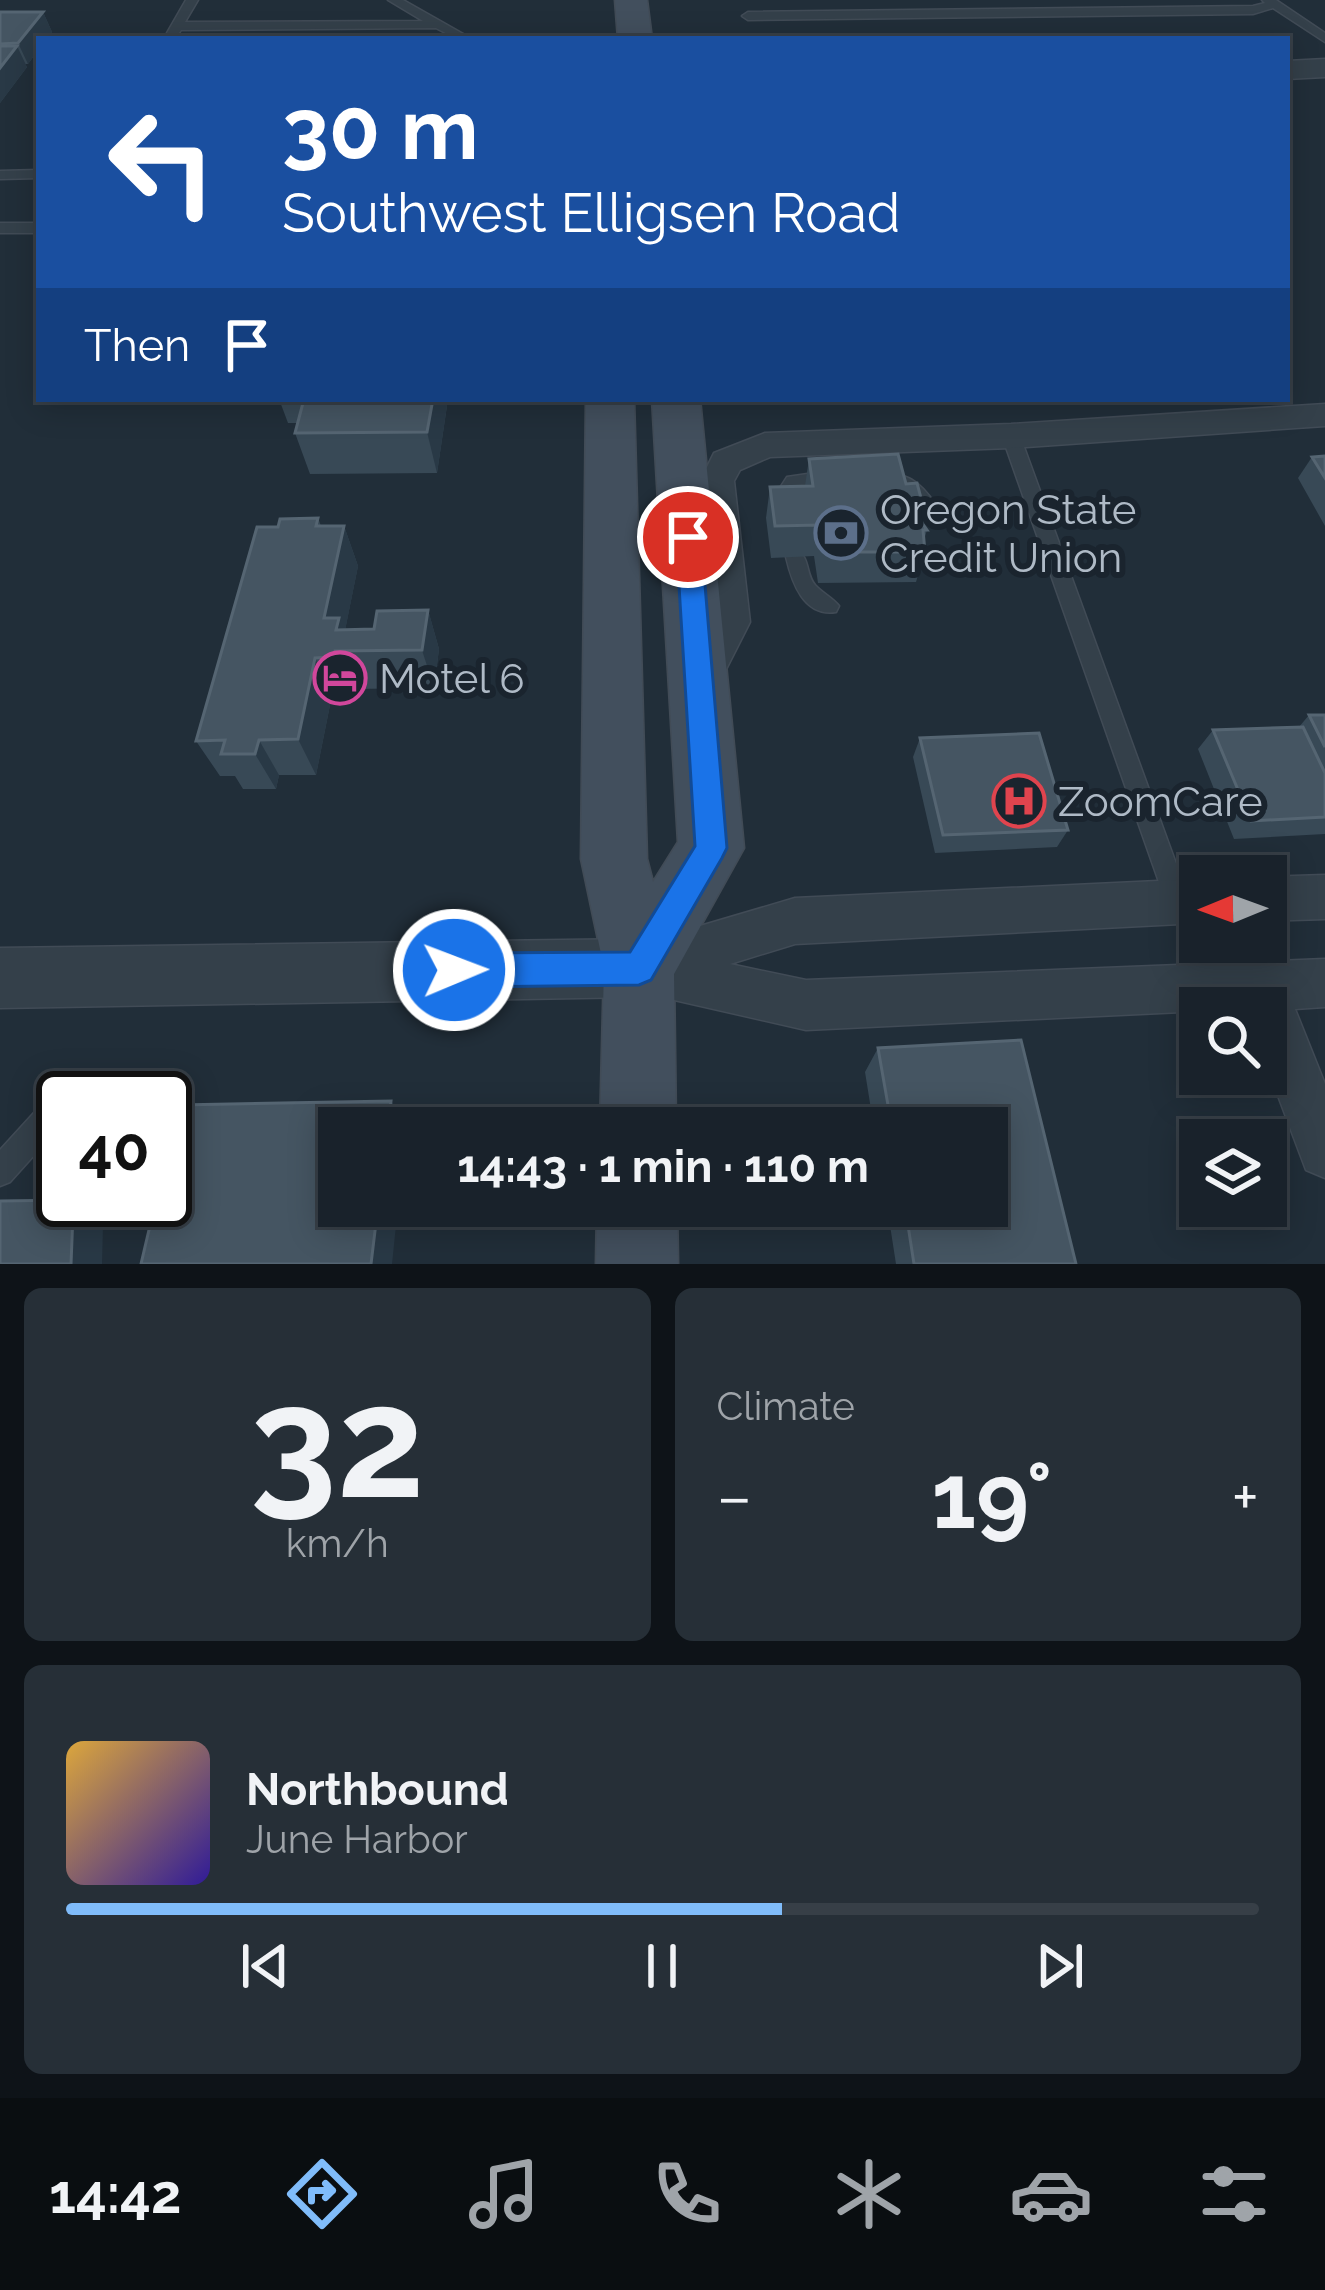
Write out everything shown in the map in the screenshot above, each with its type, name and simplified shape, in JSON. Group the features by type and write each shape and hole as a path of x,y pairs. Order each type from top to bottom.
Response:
{"main road":[{"path":"631,0 634,36"},
{"path":"610,402 614,859 639,968 638,1107"},
{"path":"639,968 711,848 676,402"},
{"path":"637,1264 638,1227"}],"street":[{"path":"1290,70 1325,68"},
{"path":"700,681 731,622 717,482 726,462 765,445 1011,436 1325,416"},
{"path":"1287,898 1325,896"},
{"path":"639,968 795,921 1179,902"},
{"path":"0,978 639,968 806,1005 1179,991"},
{"path":"1275,987 1325,983"},
{"path":"1287,1053 1325,1151"}],"lane":[{"path":"173,33 192,0"},
{"path":"394,0 457,36"},
{"path":"748,16 935,20 1253,10 1270,3 1325,38"},
{"path":"173,33 439,24"},
{"path":"0,175 36,174"},
{"path":"0,228 36,228"},
{"path":"1011,436 1179,876"},
{"path":"789,518 785,494 802,478 898,478 926,505"},
{"path":"796,557 804,588 829,606"},
{"path":"0,1172 36,1132"}],"building":[{"path":"0,12 43,12 18,43 0,44"},
{"path":"0,46 17,46 0,68"},
{"path":"303,402 432,402 427,432 295,433"},
{"path":"898,454 906,484 917,483 926,517 918,517 927,530 923,530 925,552 824,552 819,525 775,526 770,487 813,486 809,459"},
{"path":"1325,456 1325,478 1312,457"},
{"path":"318,518 316,526 344,526 324,618 339,618 336,630 374,629 377,611 428,610 422,650 335,651 334,657 315,658 298,739 259,740 255,754 221,754 225,740 196,741 257,527 278,527 280,519"},
{"path":"1309,715 1325,715 1325,747"},
{"path":"1303,727 1325,773 1325,817 1251,821 1213,730"},
{"path":"1039,733 1068,830 943,835 920,738"},
{"path":"1021,1040 1076,1264 914,1264 908,1227 1008,1227 1008,1107 888,1107 878,1048"},
{"path":"391,1101 390,1107 318,1107 318,1227 375,1227 371,1264 141,1264 150,1227 192,1227 192,1105"},
{"path":"36,1200 36,1227 72,1227 71,1264 0,1264 0,1201"}],"place":[{"name":"Oregon State Credit Union","path":"841,533"},
{"name":"Motel 6","path":"340,678"},
{"name":"ZoomCare","path":"1019,801"}],"route":[{"path":"454,970 639,968 711,848 688,537"}]}
